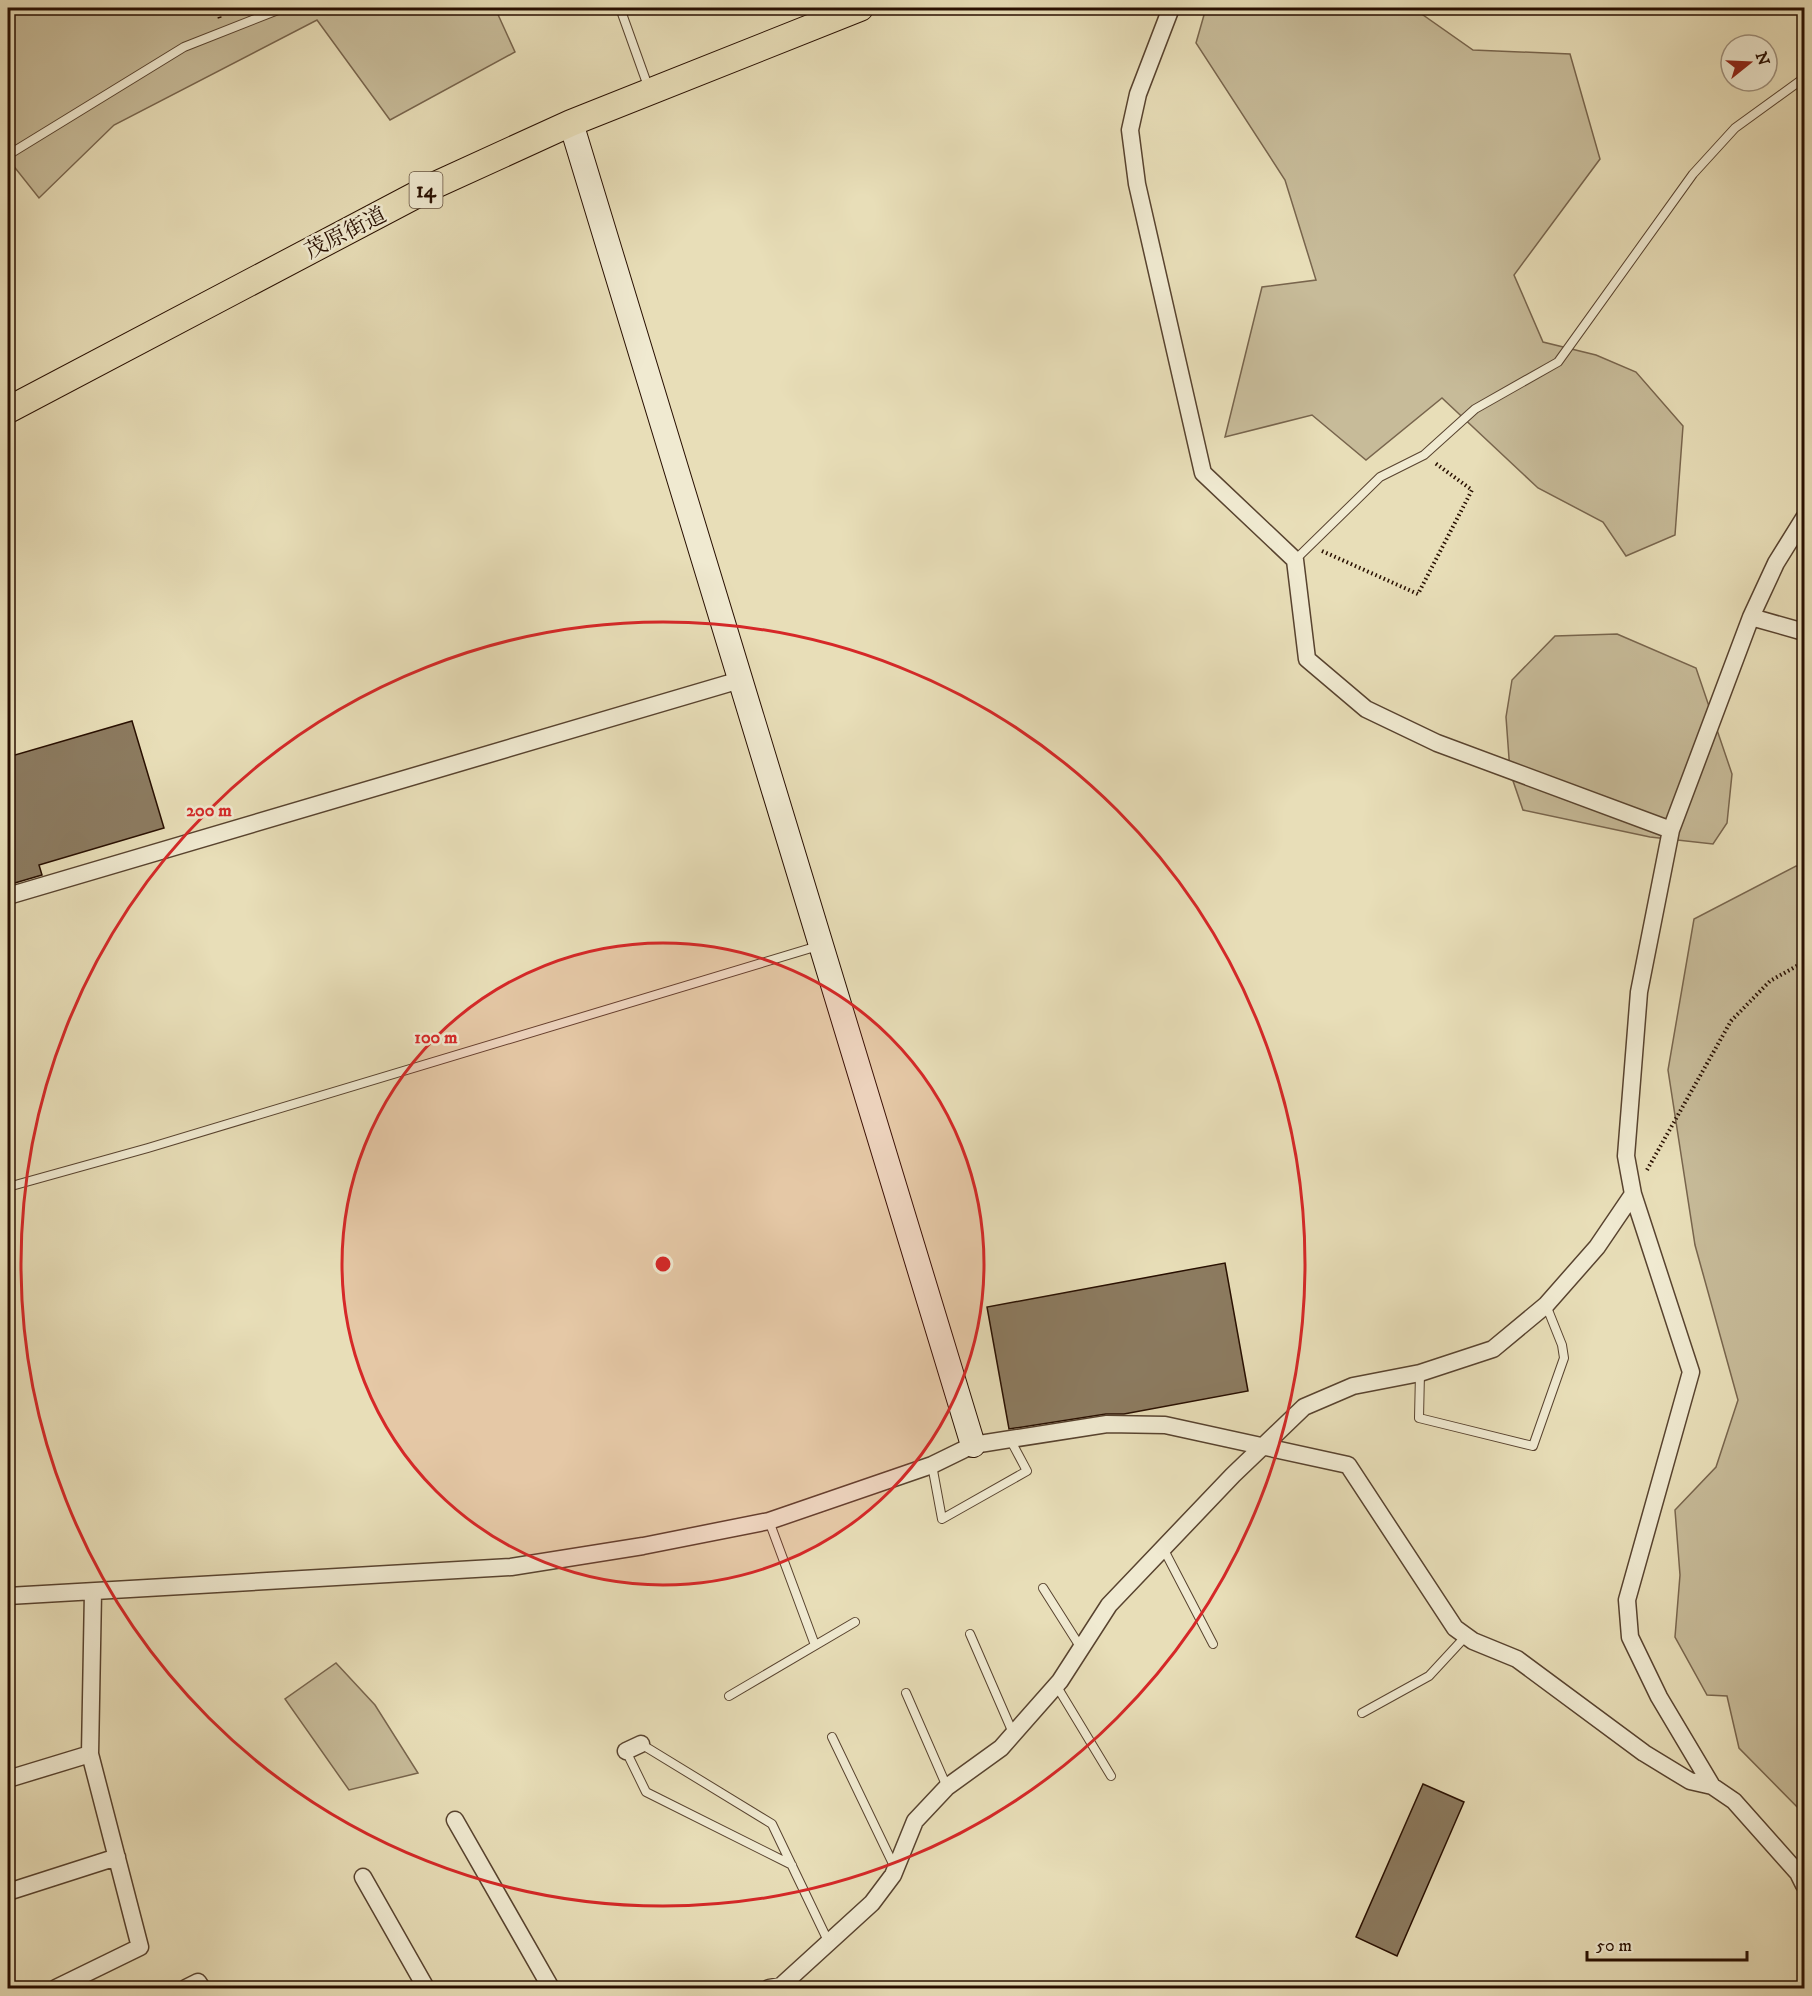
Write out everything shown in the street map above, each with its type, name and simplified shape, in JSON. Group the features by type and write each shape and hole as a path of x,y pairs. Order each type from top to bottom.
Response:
{"main road":[{"name":"茂原街道","path":"8,410 433,186 571,123 860,8"}],"street":[{"path":"1171,8 1138,94 1130,130 1140,196 1203,473 1295,560 1306,659 1366,709 1437,743 1671,830"},
{"path":"571,123 973,1444"},
{"path":"1712,1786 1659,1697 1630,1637 1627,1600 1691,1372 1633,1194 1626,1156 1639,992 1671,830 1751,617 1776,563 1804,518"},
{"path":"1751,617 1804,632"},
{"path":"8,896 740,680"},
{"path":"777,1988 872,1903 895,1868 915,1821 947,1787 1001,1748 1056,1685 1109,1605 1304,1407 1353,1386 1420,1373 1493,1349 1546,1305 1597,1247 1633,1194"},
{"path":"8,1596 511,1568 643,1546 769,1521 933,1466 973,1444 1011,1441 1107,1424 1165,1425 1348,1465 1455,1628 1466,1636 1517,1659 1644,1753 1690,1781 1712,1786 1734,1801 1798,1873 1804,1885"},
{"path":"56,1989 140,1947 90,1754 93,1592"},
{"path":"8,1779 90,1754"},
{"path":"455,1820 551,1989"},
{"path":"8,1892 117,1857"},
{"path":"363,1877 426,1989"},
{"path":"186,1989 198,1982 202,1989"}],"lane":[{"path":"8,155 184,47 283,8"},
{"path":"620,8 649,92"},
{"path":"1295,560 1380,477 1424,455 1474,409 1558,362 1693,174 1735,128 1804,78"},
{"path":"8,1187 159,1145 821,945"},
{"path":"1420,1373 1419,1418 1533,1446 1564,1358 1562,1345 1546,1305"},
{"path":"933,1466 942,1519 1028,1471 1011,1441"},
{"path":"769,1521 815,1645"},
{"path":"1163,1548 1213,1644"},
{"path":"1043,1588 1081,1648"},
{"path":"729,1696 855,1622"},
{"path":"970,1634 1014,1733"},
{"path":"1362,1713 1429,1676 1466,1636"},
{"path":"1056,1685 1111,1776"},
{"path":"906,1692 947,1787"},
{"path":"832,1737 895,1868"},
{"path":"792,1865 646,1792 634,1748 772,1824 792,1865 829,1943"}],"path":[{"path":"1310,545 1418,594 1472,490 1424,455"},
{"path":"1633,1194 1731,1022 1770,981 1804,963"}],"shaded area":[{"path":"8,8 495,8 515,52 390,120 317,20 114,125 39,198 8,159"},
{"path":"1206,8 1413,8 1473,50 1570,54 1600,159 1514,275 1543,342 1596,355 1636,372 1683,426 1675,535 1626,556 1603,522 1538,488 1442,398 1366,460 1312,415 1225,437 1262,287 1316,280 1285,180 1196,43"},
{"path":"1617,634 1696,668 1732,774 1727,823 1713,844 1650,837 1523,810 1510,772 1506,717 1512,680 1555,636"},
{"path":"1796,866 1804,869 1804,1814 1739,1748 1727,1696 1707,1695 1675,1637 1680,1575 1675,1510 1716,1467 1738,1400 1695,1245 1668,1070 1694,919"},
{"path":"336,1663 375,1705 418,1773 349,1790 285,1699"}],"building":[{"path":"132,721 164,828 39,865 42,875 8,885 8,757"},
{"path":"1225,1263 1248,1391 1124,1414 1106,1414 1009,1429 987,1307"},
{"path":"1423,1784 1464,1802 1397,1956 1356,1937"}]}
